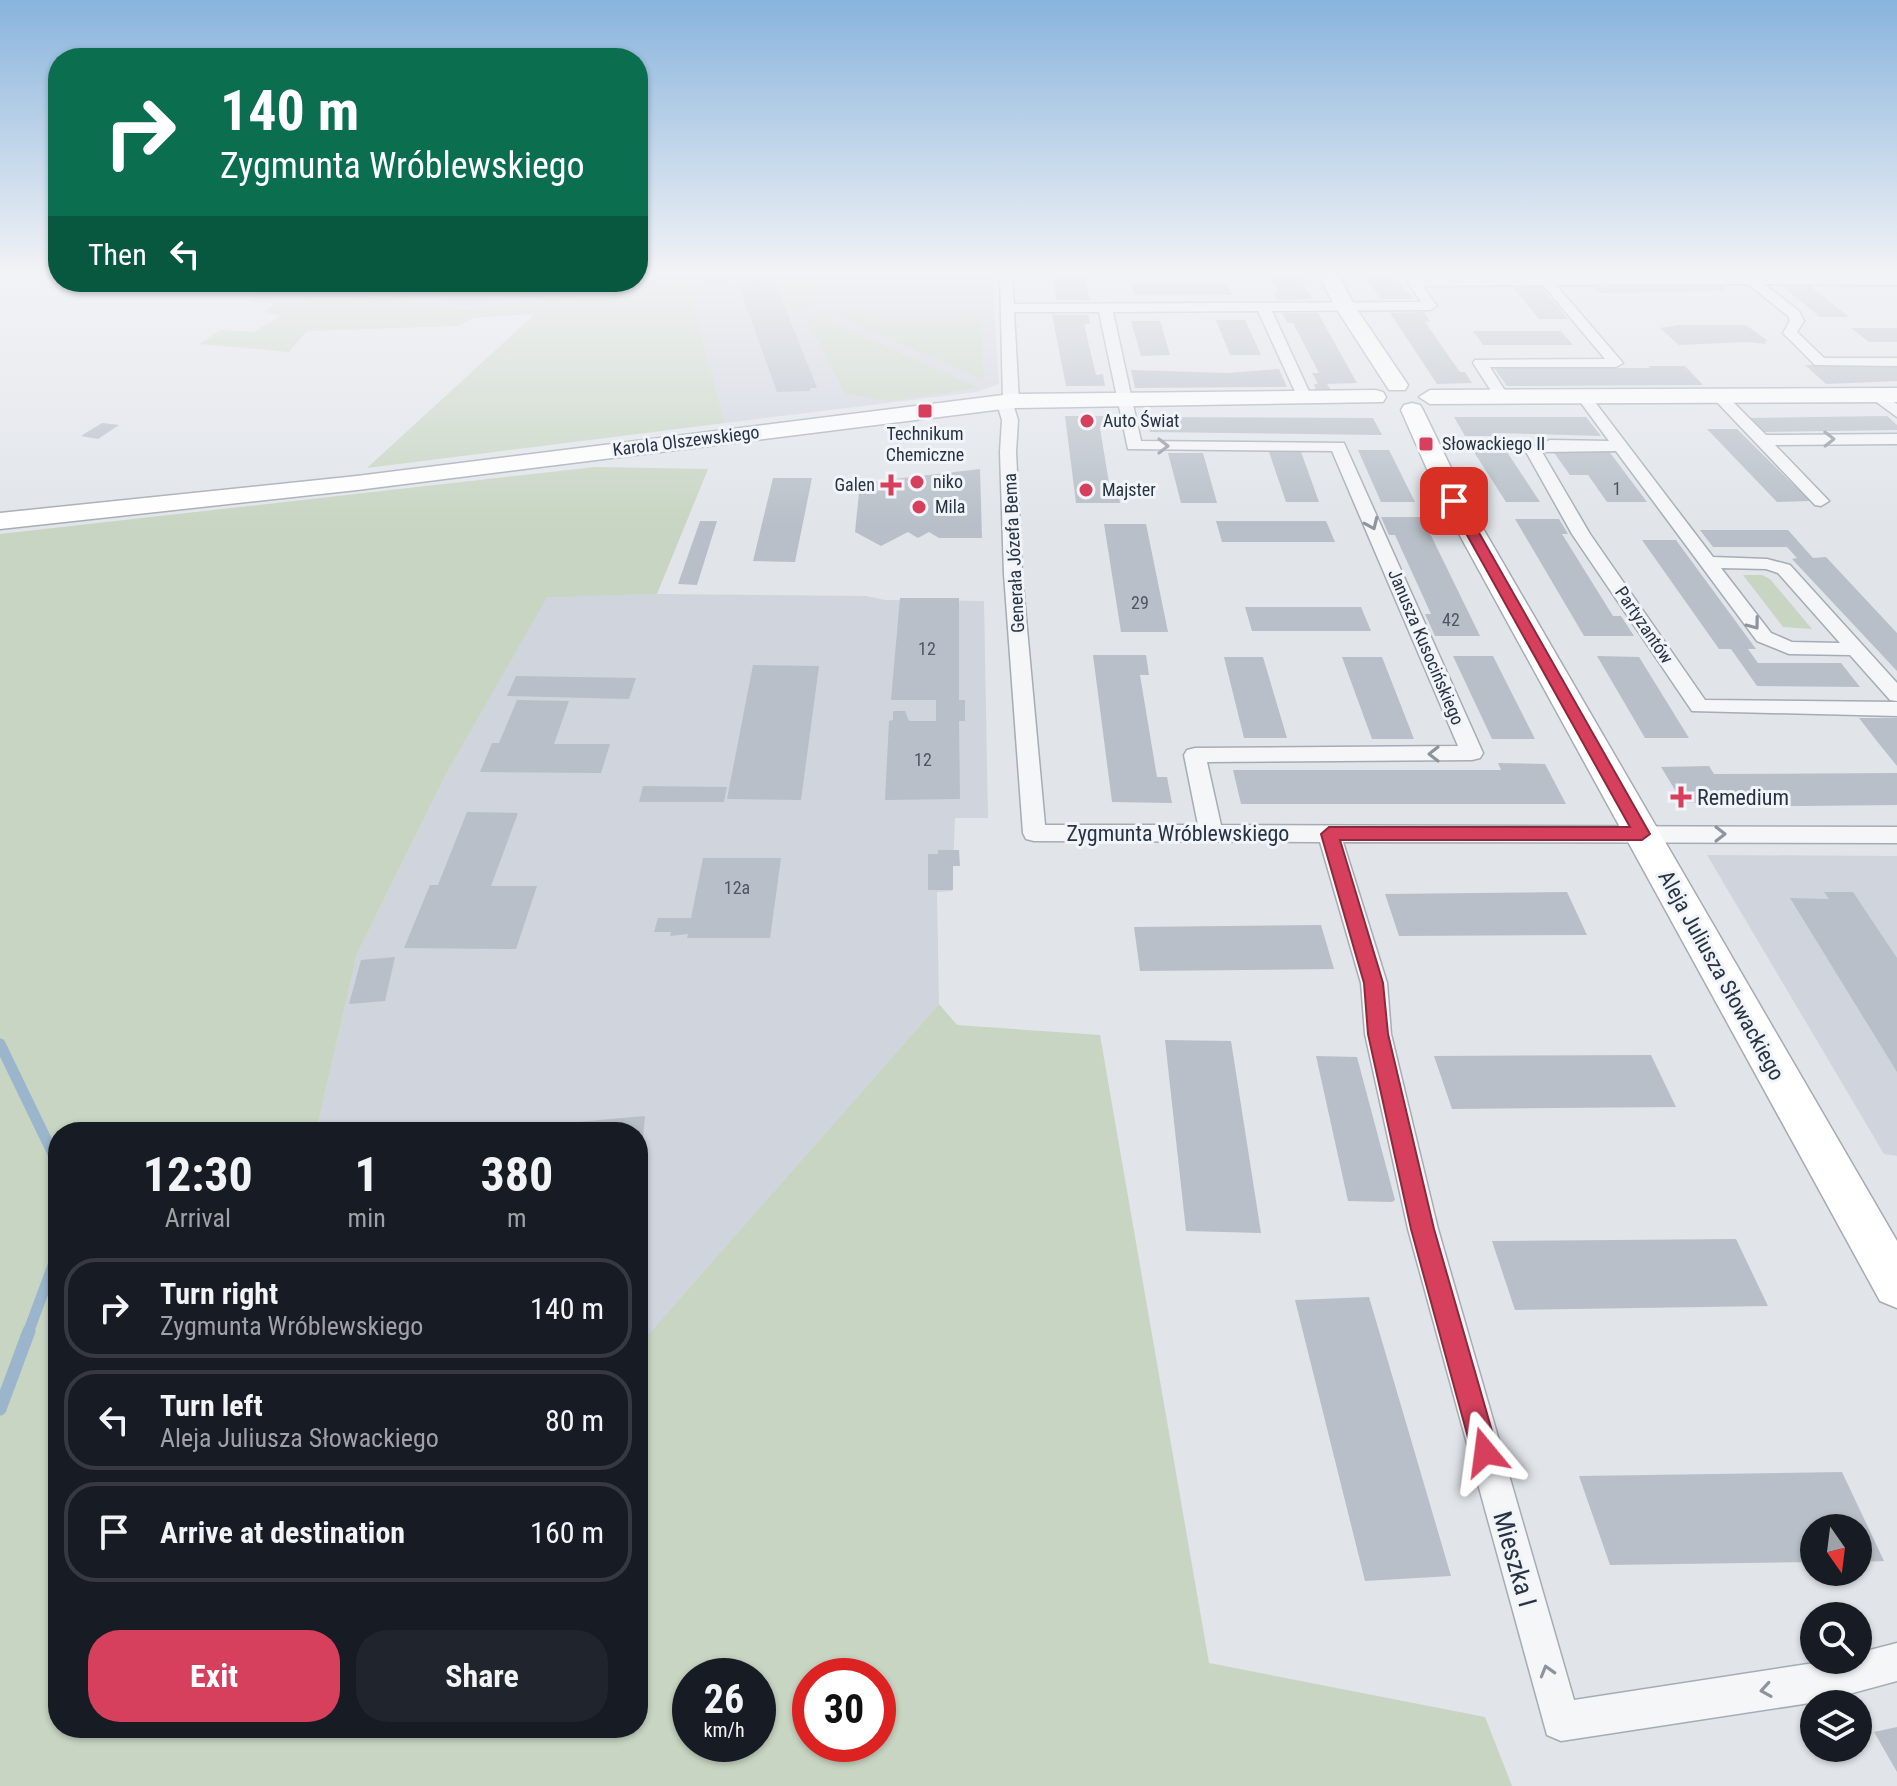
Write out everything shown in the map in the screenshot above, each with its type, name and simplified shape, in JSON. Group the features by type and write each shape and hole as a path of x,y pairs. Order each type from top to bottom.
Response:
{"street":[{"name":"Generała Józefa Bema","path":"1010,358 1011,401 1006,407 1010,420 1008,452 1013,574 1034,833"},
{"path":"1116,358 1124,399"},
{"path":"1287,358 1305,398"},
{"path":"1379,358 1397,385"},
{"path":"1502,397 1480,363 1616,363 1613,358"},
{"path":"1816,358 1820,362 1897,362"},
{"path":"1421,404 1414,387 1382,387 1375,397 1385,405 1421,404 1502,397 1886,395 1897,412"},
{"path":"1583,396 1770,642 1789,648 1856,649"},
{"path":"1719,396 1821,501"},
{"name":"Karola Olszewskiego","path":"0,521 357,483 1011,401 1375,397"},
{"name":"Janusza Kusocińskiego","path":"1124,399 1134,446 1338,446 1472,753 1195,755 1211,833"},
{"name":"Aleja Juliusza Słowackiego","path":"1421,404 1454,501 1897,1285"},
{"path":"1875,438 1897,458"},
{"path":"1761,440 1897,439"},
{"name":"Partyzantów","path":"1621,446 1550,445 1533,450 1581,534 1699,706 1897,709"},
{"path":"1707,562 1767,564 1784,569 1897,695"},
{"name":"Zygmunta Wróblewskiego","path":"1034,833 1897,835"},
{"name":"Mieszka I","path":"1329,834 1374,983 1378,1034 1423,1229 1561,1721 1823,1682 1897,1662"}],"shaded area":[{"path":"708,358 997,358 999,384 976,392 725,423"},
{"path":"547,596 866,596 885,600 984,601 988,818 955,818 952,891 937,892 939,1004 648,1335 648,1122 318,1122 357,954 445,776"},
{"path":"1707,855 1897,856 1897,1156 1884,1154"}],"green space":[{"path":"487,358 708,358 725,423 367,468"},
{"path":"827,358 913,358 979,388 889,401 845,394"},
{"path":"934,358 983,358 984,380"},
{"path":"595,467 708,469 657,594 547,597 445,776 357,954 318,1122 48,1122 48,1738 648,1738 648,1335 939,1004 957,1025 1100,1035 1209,1663 1485,1717 1512,1786 0,1786 0,534"},
{"path":"1743,575 1762,575 1770,579 1812,629 1783,627"}],"building":[{"path":"765,358 805,358 817,388 777,392"},
{"path":"1061,358 1092,358 1096,375 1103,374 1105,386 1066,386"},
{"path":"1311,358 1343,358 1357,383 1327,384 1331,390 1316,390 1314,384 1318,384 1312,373 1319,373"},
{"path":"1420,358 1450,358 1472,383 1437,384"},
{"path":"1844,364 1847,367 1897,367 1897,381 1826,384 1805,365"},
{"path":"1648,366 1685,366 1703,385 1507,386 1494,368 1650,368"},
{"path":"1279,369 1287,387 1135,388 1131,370 1227,373"},
{"path":"1065,416 1105,416 1107,428 1100,428 1110,489 1118,489 1120,503 1076,503"},
{"path":"1887,416 1897,425 1897,430 1764,432 1749,418"},
{"path":"1147,417 1373,418 1382,435 1150,432"},
{"path":"1454,417 1586,417 1601,436 1498,433 1500,436 1465,436"},
{"path":"102,423 119,425 98,439 81,436"},
{"path":"1707,429 1737,429 1810,501 1777,502"},
{"path":"1268,449 1300,449 1319,502 1286,502"},
{"path":"1472,449 1505,449 1540,502 1506,502"},
{"path":"1358,450 1389,450 1415,502 1381,502"},
{"path":"1552,450 1608,450 1647,502 1607,502 1588,475 1570,475"},
{"path":"1168,453 1203,453 1217,503 1181,503"},
{"name":"Mila","path":"980,469 982,538 939,538 929,532 918,538 908,532 881,546 855,532 860,483"},
{"path":"773,478 812,478 795,562 753,561"},
{"path":"1381,517 1422,517 1480,636 1435,636 1425,614 1431,614 1395,535 1389,535"},
{"path":"1515,519 1559,519 1568,534 1562,534 1613,616 1621,616 1634,636 1584,636"},
{"path":"700,521 717,521 697,585 678,584"},
{"path":"1216,521 1326,521 1335,542 1222,542"},
{"path":"1104,524 1146,524 1168,632 1121,632"},
{"path":"1700,530 1788,530 1813,558 1826,557 1897,633 1897,671 1792,559 1797,558 1787,547 1713,547"},
{"path":"1642,540 1676,540 1756,649 1748,649 1758,663 1841,663 1860,687 1757,686 1731,649 1719,649"},
{"path":"900,598 959,598 959,700 965,700 965,721 959,721 960,799 885,800 889,721 893,720 893,711 905,711 909,721 936,721 936,700 891,700"},
{"path":"1245,607 1361,607 1371,631 1252,631"},
{"path":"1093,655 1146,655 1149,675 1140,675 1157,777 1167,777 1172,803 1112,802"},
{"path":"1453,656 1493,656 1535,739 1492,739"},
{"path":"1597,656 1639,657 1689,738 1645,738"},
{"path":"1224,657 1263,657 1287,738 1244,738"},
{"path":"1342,657 1382,657 1414,739 1372,739"},
{"path":"753,665 819,666 801,800 727,799"},
{"path":"516,676 636,678 629,699 507,696"},
{"path":"517,700 569,701 554,744 610,744 601,773 480,772 492,743 499,743"},
{"path":"1859,718 1897,718 1897,766 1876,740"},
{"path":"1498,763 1545,764 1566,804 1241,804 1233,770 1501,770"},
{"path":"1709,766 1714,774 1897,773 1897,805 1723,807 1721,803 1683,803 1661,767"},
{"path":"643,786 727,787 724,802 639,802"},
{"path":"467,812 518,813 491,886 537,886 516,949 404,948 430,885 438,885"},
{"path":"938,850 959,850 960,866 953,866 953,890 928,890 928,854 938,854"},
{"path":"703,858 781,858 770,938 687,938 688,934 670,936 671,932 654,932 658,918 691,918"},
{"path":"1567,892 1587,935 1399,936 1385,894"},
{"path":"1824,892 1853,892 1897,958 1897,1072 1790,898 1829,899"},
{"path":"1321,925 1334,969 1140,971 1134,927"},
{"path":"395,957 385,1001 349,1004 361,960"},
{"path":"1165,1040 1231,1041 1261,1233 1186,1231"},
{"path":"1651,1055 1676,1107 1452,1109 1434,1056"},
{"path":"1316,1056 1357,1057 1395,1200 1392,1202 1348,1201"},
{"path":"645,1116 644,1122 577,1122"},
{"path":"1736,1239 1768,1306 1515,1310 1492,1241"},
{"path":"1369,1297 1451,1576 1365,1581 1295,1300"},
{"path":"1842,1472 1862,1514 1800,1514 1800,1562 1610,1565 1579,1476"},
{"path":"1872,1536 1884,1561 1872,1561"},
{"path":"1897,1727 1897,1772 1874,1732"}],"waterway":[{"path":"0,1044 48,1143"},
{"path":"28,1333 48,1279"},
{"path":"0,1409 29,1331"}],"place":[{"name":"Technikum Chemiczne","path":"925,411"},
{"name":"Auto Świat","path":"1087,421"},
{"name":"Słowackiego II","path":"1426,444"},
{"name":"niko","path":"917,482"},
{"name":"Galen","path":"891,485"},
{"name":"Majster","path":"1086,490"},
{"name":"Mila","path":"919,507"},
{"name":"Remedium","path":"1681,797"}],"route":[{"path":"1454,501 1642,834 1329,834 1374,983 1378,1034 1423,1229 1485,1452"}]}
